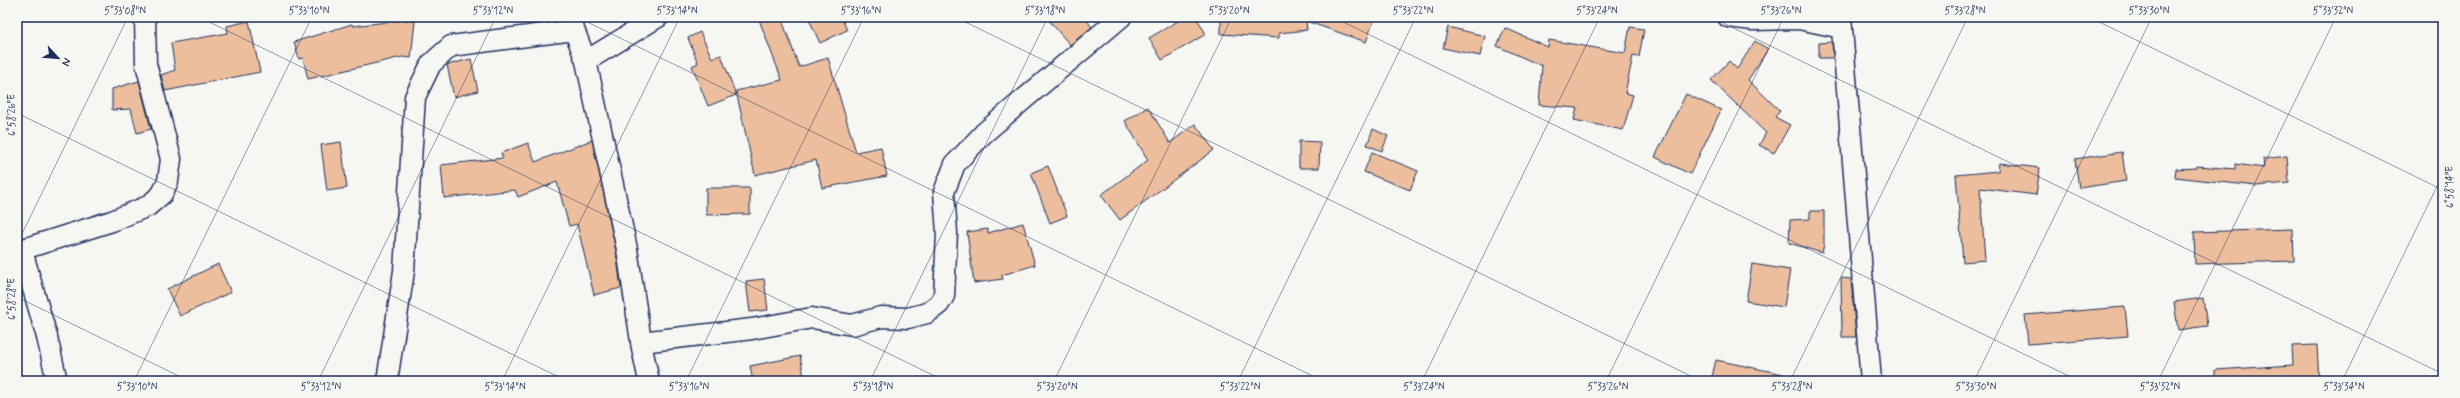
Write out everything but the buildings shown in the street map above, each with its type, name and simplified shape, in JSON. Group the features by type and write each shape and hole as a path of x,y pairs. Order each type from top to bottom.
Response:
{"street":[{"path":"57,381 47,337 19,251 112,221 148,206 162,194 168,181 172,159 146,64 145,17"},
{"path":"586,61 658,17"},
{"path":"641,342 752,329 812,318 852,325 881,317 908,318 927,313 939,304 944,296 947,233 944,192 955,164 984,133 1121,17"},
{"path":"1728,17 1753,20 1799,19 1842,22 1871,381"},
{"path":"387,381 404,271 415,96 431,64 450,46 572,24 586,61 627,249 641,342 650,381"}]}
